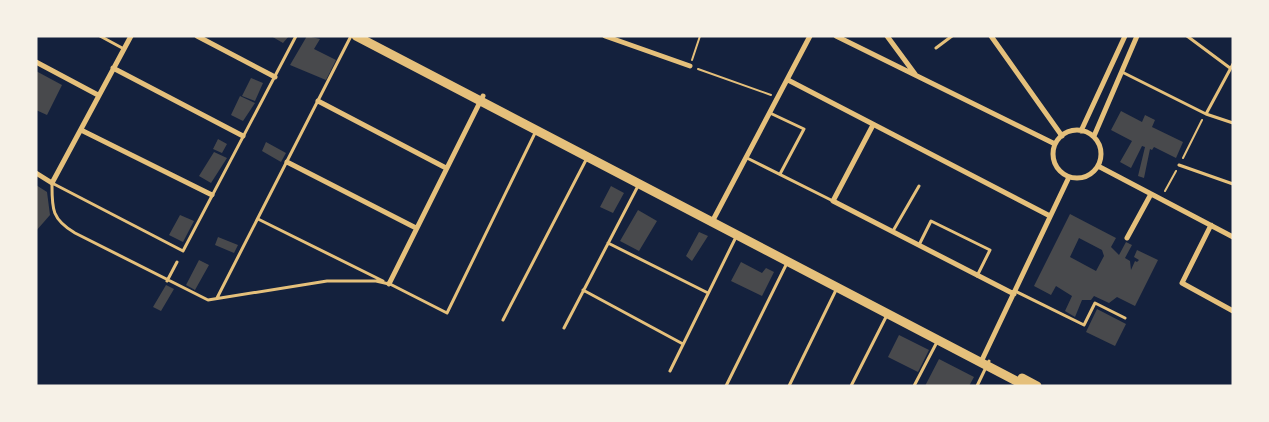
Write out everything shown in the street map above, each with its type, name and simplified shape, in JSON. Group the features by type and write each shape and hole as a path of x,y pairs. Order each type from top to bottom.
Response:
{"main road":[{"path":"356,36 482,99 985,361 1026,386"},
{"path":"368,36 587,157 714,220 737,235 938,340 1038,386"}],"street":[{"path":"36,172 52,183 130,36"},
{"path":"196,36 275,77"},
{"path":"605,36 690,66"},
{"path":"714,220 810,36"},
{"path":"836,36 1055,144"},
{"path":"887,36 916,76"},
{"path":"1081,131 1125,36"},
{"path":"1094,136 1081,131 1071,131 1062,136 1055,144 1053,156 1056,167 1069,177 1077,178 1087,176 1098,166 1101,153 1094,136 1137,36"},
{"path":"993,38 1062,136"},
{"path":"36,62 98,95"},
{"path":"113,68 243,136"},
{"path":"788,80 1050,216"},
{"path":"389,284 482,99"},
{"path":"318,101 446,168"},
{"path":"873,125 833,201 977,276 1014,292"},
{"path":"81,130 212,195"},
{"path":"287,162 416,228"},
{"path":"1098,166 1233,237"},
{"path":"985,361 1014,292 1069,177"},
{"path":"1128,238 1151,194"},
{"path":"1211,225 1182,280 1184,286 1233,311"}],"lane":[{"path":"100,36 124,48"},
{"path":"296,36 183,251 52,183 52,206 58,220 65,227 202,299 216,299 327,281 376,280 389,284"},
{"path":"216,299 352,36"},
{"path":"936,48 952,36"},
{"path":"1187,36 1230,68"},
{"path":"1206,114 1233,64"},
{"path":"1121,71 1206,114 1233,123"},
{"path":"1227,76 1233,75"},
{"path":"770,113 804,129 780,174"},
{"path":"258,219 447,313 536,130"},
{"path":"503,320 587,157"},
{"path":"747,158 833,201"},
{"path":"1179,165 1233,184"},
{"path":"564,328 639,184"},
{"path":"893,231 919,186"},
{"path":"919,245 931,221 990,250 977,276"},
{"path":"670,371 737,235"},
{"path":"608,243 708,293"},
{"path":"726,386 788,261"},
{"path":"167,281 177,262"},
{"path":"788,386 837,287"},
{"path":"583,290 683,344"},
{"path":"1014,292 1084,325 1095,303 1125,318"},
{"path":"850,386 888,314"},
{"path":"914,386 938,340"},
{"path":"977,386 985,361"}],"path":[{"path":"700,36 690,66 778,98"},
{"path":"1161,199 1206,114"}],"building":[{"path":"271,36 289,36 283,43"},
{"path":"307,36 320,39 314,49 336,60 326,80 290,65"},
{"path":"36,71 62,85 47,115 36,110"},
{"path":"251,78 263,83 255,101 242,96"},
{"path":"240,96 255,103 243,121 231,115"},
{"path":"1121,111 1142,122 1145,115 1155,120 1152,127 1183,142 1176,158 1154,147 1152,150 1150,149 1144,178 1138,176 1145,147 1142,146 1131,168 1120,162 1132,141 1111,130"},
{"path":"218,139 227,144 222,153 213,149"},
{"path":"266,142 286,153 281,162 262,151"},
{"path":"214,152 227,158 211,183 199,176"},
{"path":"36,185 47,192 50,215 36,231"},
{"path":"611,186 624,193 613,213 600,207"},
{"path":"638,210 657,221 639,251 620,241"},
{"path":"1070,214 1116,238 1111,247 1119,255 1126,242 1132,245 1125,258 1130,261 1131,270 1135,261 1139,260 1134,257 1137,250 1158,260 1135,306 1117,297 1109,303 1094,296 1091,300 1082,300 1075,317 1065,311 1072,296 1056,286 1051,295 1034,286","holes":["1079,238 1102,250 1104,256 1096,271 1070,257"]},
{"path":"180,215 194,221 183,242 169,235"},
{"path":"699,232 708,236 692,261 686,256"},
{"path":"218,237 238,245 234,253 215,245"},
{"path":"199,260 209,265 195,290 186,285"},
{"path":"741,262 762,273 766,268 774,272 762,296 731,281"},
{"path":"166,285 174,289 161,311 153,307"},
{"path":"1097,309 1126,324 1115,346 1086,332"},
{"path":"899,335 929,350 918,372 888,357"},
{"path":"939,359 974,377 969,386 925,386"}]}
